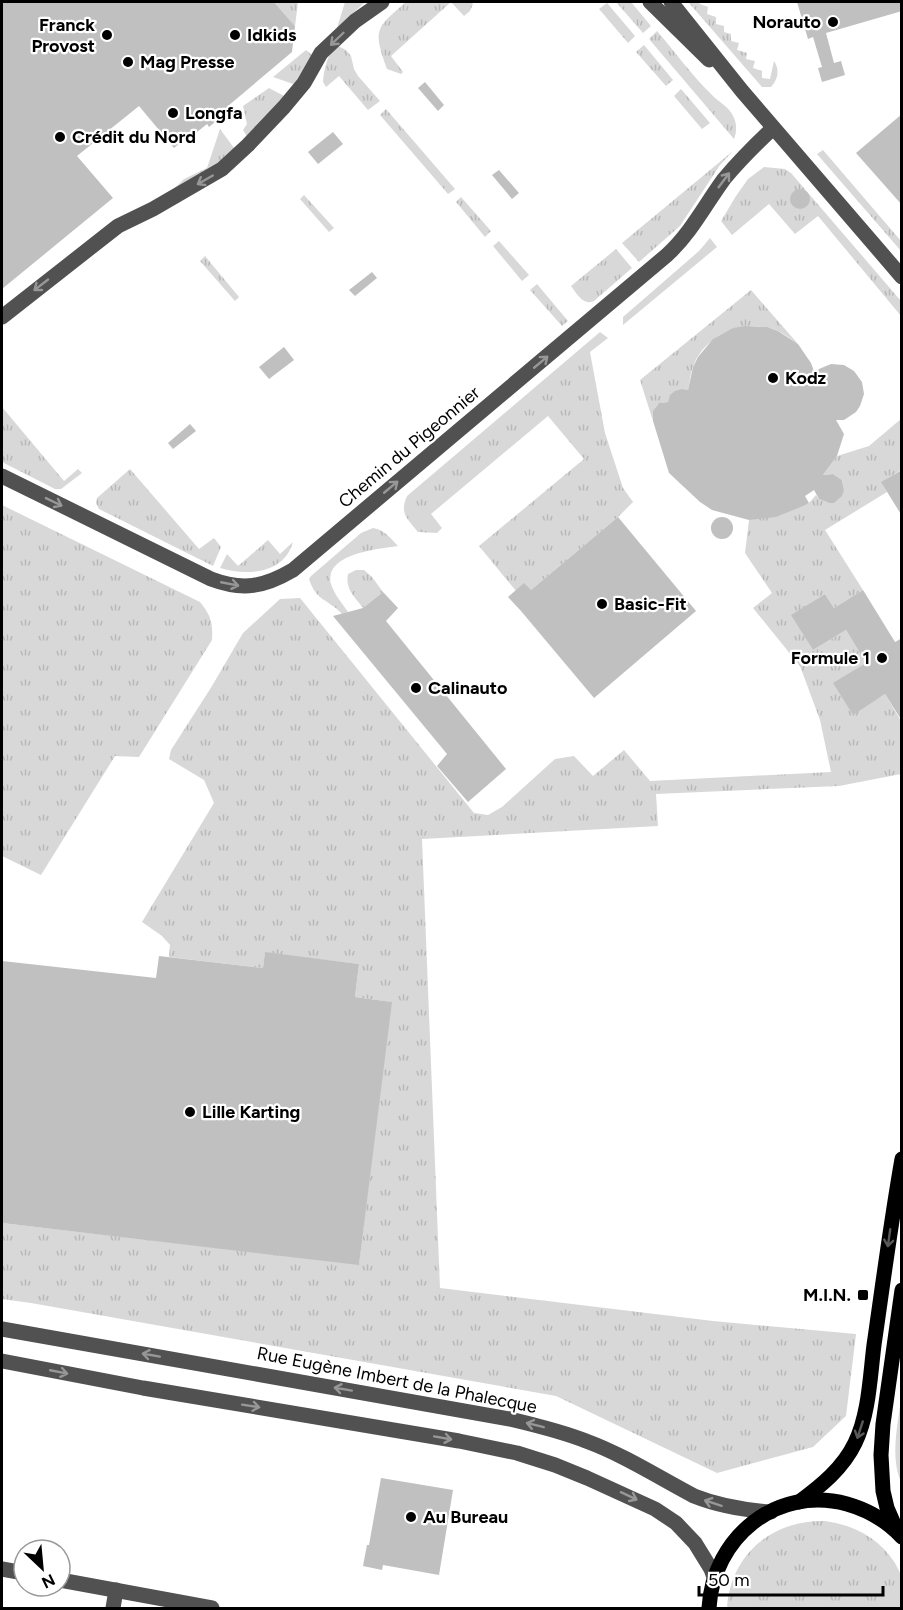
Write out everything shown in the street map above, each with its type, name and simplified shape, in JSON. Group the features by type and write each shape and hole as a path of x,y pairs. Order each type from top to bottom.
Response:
{"main road":[{"path":"799,1502 833,1473 854,1446 861,1429 902,1159"},
{"path":"900,1535 887,1508 883,1491 881,1455 883,1424 902,1290"},
{"path":"707,1605 721,1559 739,1535 753,1522 771,1512 799,1502 826,1500 853,1506 878,1517 900,1535"}],"street":[{"path":"2,317 118,226 222,170 284,107 303,83 321,53 355,21 382,2"},
{"path":"650,2 742,91"},
{"path":"671,2 773,128 902,277"},
{"name":"Chemin du Pigeonnier","path":"2,476 225,584 255,586 278,579 300,564 667,255 692,228 742,158 773,128"},
{"name":"Rue Eugène Imbert de la Phalecque","path":"2,1329 510,1419 586,1441 626,1458 705,1500 727,1507 771,1512"},
{"path":"2,1361 517,1453 587,1478 655,1509 685,1531 703,1555 714,1577"},
{"path":"72,1582 116,1590 149,1603 212,1608"},
{"path":"113,1608 116,1590"}],"green space":[{"path":"274,2 298,2 295,26"},
{"path":"345,2 365,2 337,28"},
{"path":"406,2 451,2 391,56 403,72 401,74 387,69 379,37 388,18"},
{"path":"451,2 471,2 473,4 464,16"},
{"path":"616,2 631,2 651,26 643,33"},
{"path":"690,2 699,2 708,7 707,14 716,17 716,24 724,26 724,32 731,34 731,41 739,43 737,50 747,53 746,59 755,61 753,68 762,71 762,78 770,79 774,61 777,74 771,87 762,87"},
{"path":"607,3 635,36 628,43 599,9"},
{"path":"657,31 698,81 731,113 736,125 734,139 649,39"},
{"path":"644,45 673,80 666,86 636,52"},
{"path":"338,46 351,56 358,76 380,101 368,110 339,76 326,87 323,82 329,57"},
{"path":"306,50 312,55 296,85 273,77"},
{"path":"269,88 286,97 249,140 243,130 247,124 243,106"},
{"path":"681,89 710,123 702,129 674,96"},
{"path":"386,109 455,189 448,194 380,115"},
{"path":"220,129 237,152 168,195 184,179 207,168"},
{"path":"823,150 901,241 901,251 817,154"},
{"path":"733,151 720,165 680,226 639,262 622,243"},
{"path":"764,167 785,169 791,173 901,301 901,316 818,216 795,234 769,204 732,235 721,221 748,179"},
{"path":"304,195 334,228 329,232 300,199"},
{"path":"461,197 491,231 485,237 456,202"},
{"path":"710,238 717,247 623,325 623,317 699,251"},
{"path":"499,241 529,275 522,281 493,246"},
{"path":"616,249 632,268 594,301 583,301 571,286"},
{"path":"205,256 239,297 235,301 200,261"},
{"path":"537,284 568,321 562,326 530,290"},
{"path":"751,290 798,344 777,330 758,326 746,326 724,333 714,339 698,356 692,370 688,390 676,392 668,402 660,403 654,410 653,421 640,380"},
{"path":"600,332 608,338 590,352 605,433 623,488 633,502 531,590 516,591 479,546 584,459 548,416 431,514 442,528 437,533 418,532 404,512 405,502 407,496"},
{"path":"2,407 64,481 78,469 82,473 61,489 55,489 2,462"},
{"path":"901,419 901,470 882,482 887,492 825,530 863,590 834,608 825,594 792,615 813,650 846,630 866,663 834,684 853,714 885,694 901,721 901,774 839,786 656,794 658,826 422,839 440,1288 713,1321 856,1334 846,1416 813,1447 717,1473 556,1396 2,1299 2,1223 359,1264 391,1002 355,997 359,964 265,953 263,968 169,957 170,945 162,936 142,922 214,803 204,780 169,759 171,750 243,633 280,599 300,598 474,813 488,815 502,807 555,759 574,756 593,776 624,750 650,781 831,772 820,720 800,666 753,608 772,593 745,553 749,520 809,503 816,495 819,499 829,503 837,500 843,492 842,480 833,474 823,475 837,456 869,446"},
{"path":"130,469 199,549 214,538 221,547 213,566 99,509 96,503 97,498"},
{"path":"2,505 200,602 209,615 212,628 212,640 139,757 115,756 41,875 2,856"},
{"path":"373,528 384,532 398,546 355,554 336,565 331,574 331,584 348,612 342,614 319,596 309,579 361,533"},
{"path":"268,540 280,554 293,542 282,561 264,570 253,572 220,568 227,554 238,566"},
{"path":"356,570 364,570 383,592 363,608 351,592 347,579 348,574"},
{"path":"901,1398 901,1482 895,1451"},
{"path":"825,1521 856,1529 889,1554 901,1576 901,1608 727,1608 730,1589 737,1571 746,1556 758,1544 788,1527 806,1522"}],"building":[{"path":"2,2 274,2 295,26 292,52 228,106 231,109 209,127 207,124 174,148 139,106 77,156 113,198 2,289"},
{"name":"Norauto","path":"797,2 902,2 902,11 826,33 834,63 841,61 845,75 822,82 818,68 822,67 813,37 808,39"},
{"path":"425,82 444,105 438,111 418,88"},
{"path":"902,114 902,205 856,153"},
{"path":"333,132 343,144 318,164 308,152"},
{"path":"499,170 519,193 512,199 492,175"},
{"path":"800,189 807,192 810,199 807,206 800,209 793,206 790,199 793,192"},
{"path":"372,272 377,278 355,296 349,290"},
{"path":"767,327 798,344 811,363 815,374 819,369 831,364 844,365 854,371 862,382 864,394 856,412 844,420 836,420 844,434 837,456 823,475 833,474 842,480 844,490 842,496 834,503 819,499 814,490 805,496 809,503 803,506 776,517 749,520 712,510 669,473 653,421 653,411 659,403 668,402 670,395 675,391 688,390 693,367 713,339 733,328"},
{"path":"284,347 294,360 269,379 259,367"},
{"path":"190,424 196,431 173,449 168,443"},
{"path":"902,470 902,516 881,482"},
{"name":"Basic-Fit","path":"618,517 696,611 594,698 508,597 524,583 531,590"},
{"path":"722,517 730,520 733,528 730,536 722,539 714,536 711,528 714,520"},
{"name":"Formule 1","path":"863,590 895,642 902,638 902,721 885,694 853,715 833,683 866,663 846,630 813,650 791,615 825,594 834,608"},
{"name":"Calinauto","path":"383,592 398,608 386,621 506,769 468,802 437,766 447,754 333,616 363,608"},
{"name":"Lille Karting","path":"265,952 359,964 355,997 392,1002 359,1265 2,1223 2,961 156,978 159,956 263,968"},
{"name":"Au Bureau","path":"381,1478 453,1490 439,1575 383,1565 382,1570 363,1566"}],"place":[{"name":"Norauto","path":"833,22"},
{"name":"Franck Provost","path":"107,35"},
{"name":"Idkids","path":"235,35"},
{"name":"Mag Presse","path":"128,62"},
{"name":"Longfa","path":"173,113"},
{"name":"Crédit du Nord","path":"60,137"},
{"name":"Kodz","path":"773,378"},
{"name":"Basic-Fit","path":"602,604"},
{"name":"Formule 1","path":"882,658"},
{"name":"Calinauto","path":"416,688"},
{"name":"Lille Karting","path":"190,1112"},
{"name":"M.I.N.","path":"863,1295"},
{"name":"Au Bureau","path":"411,1517"}]}
